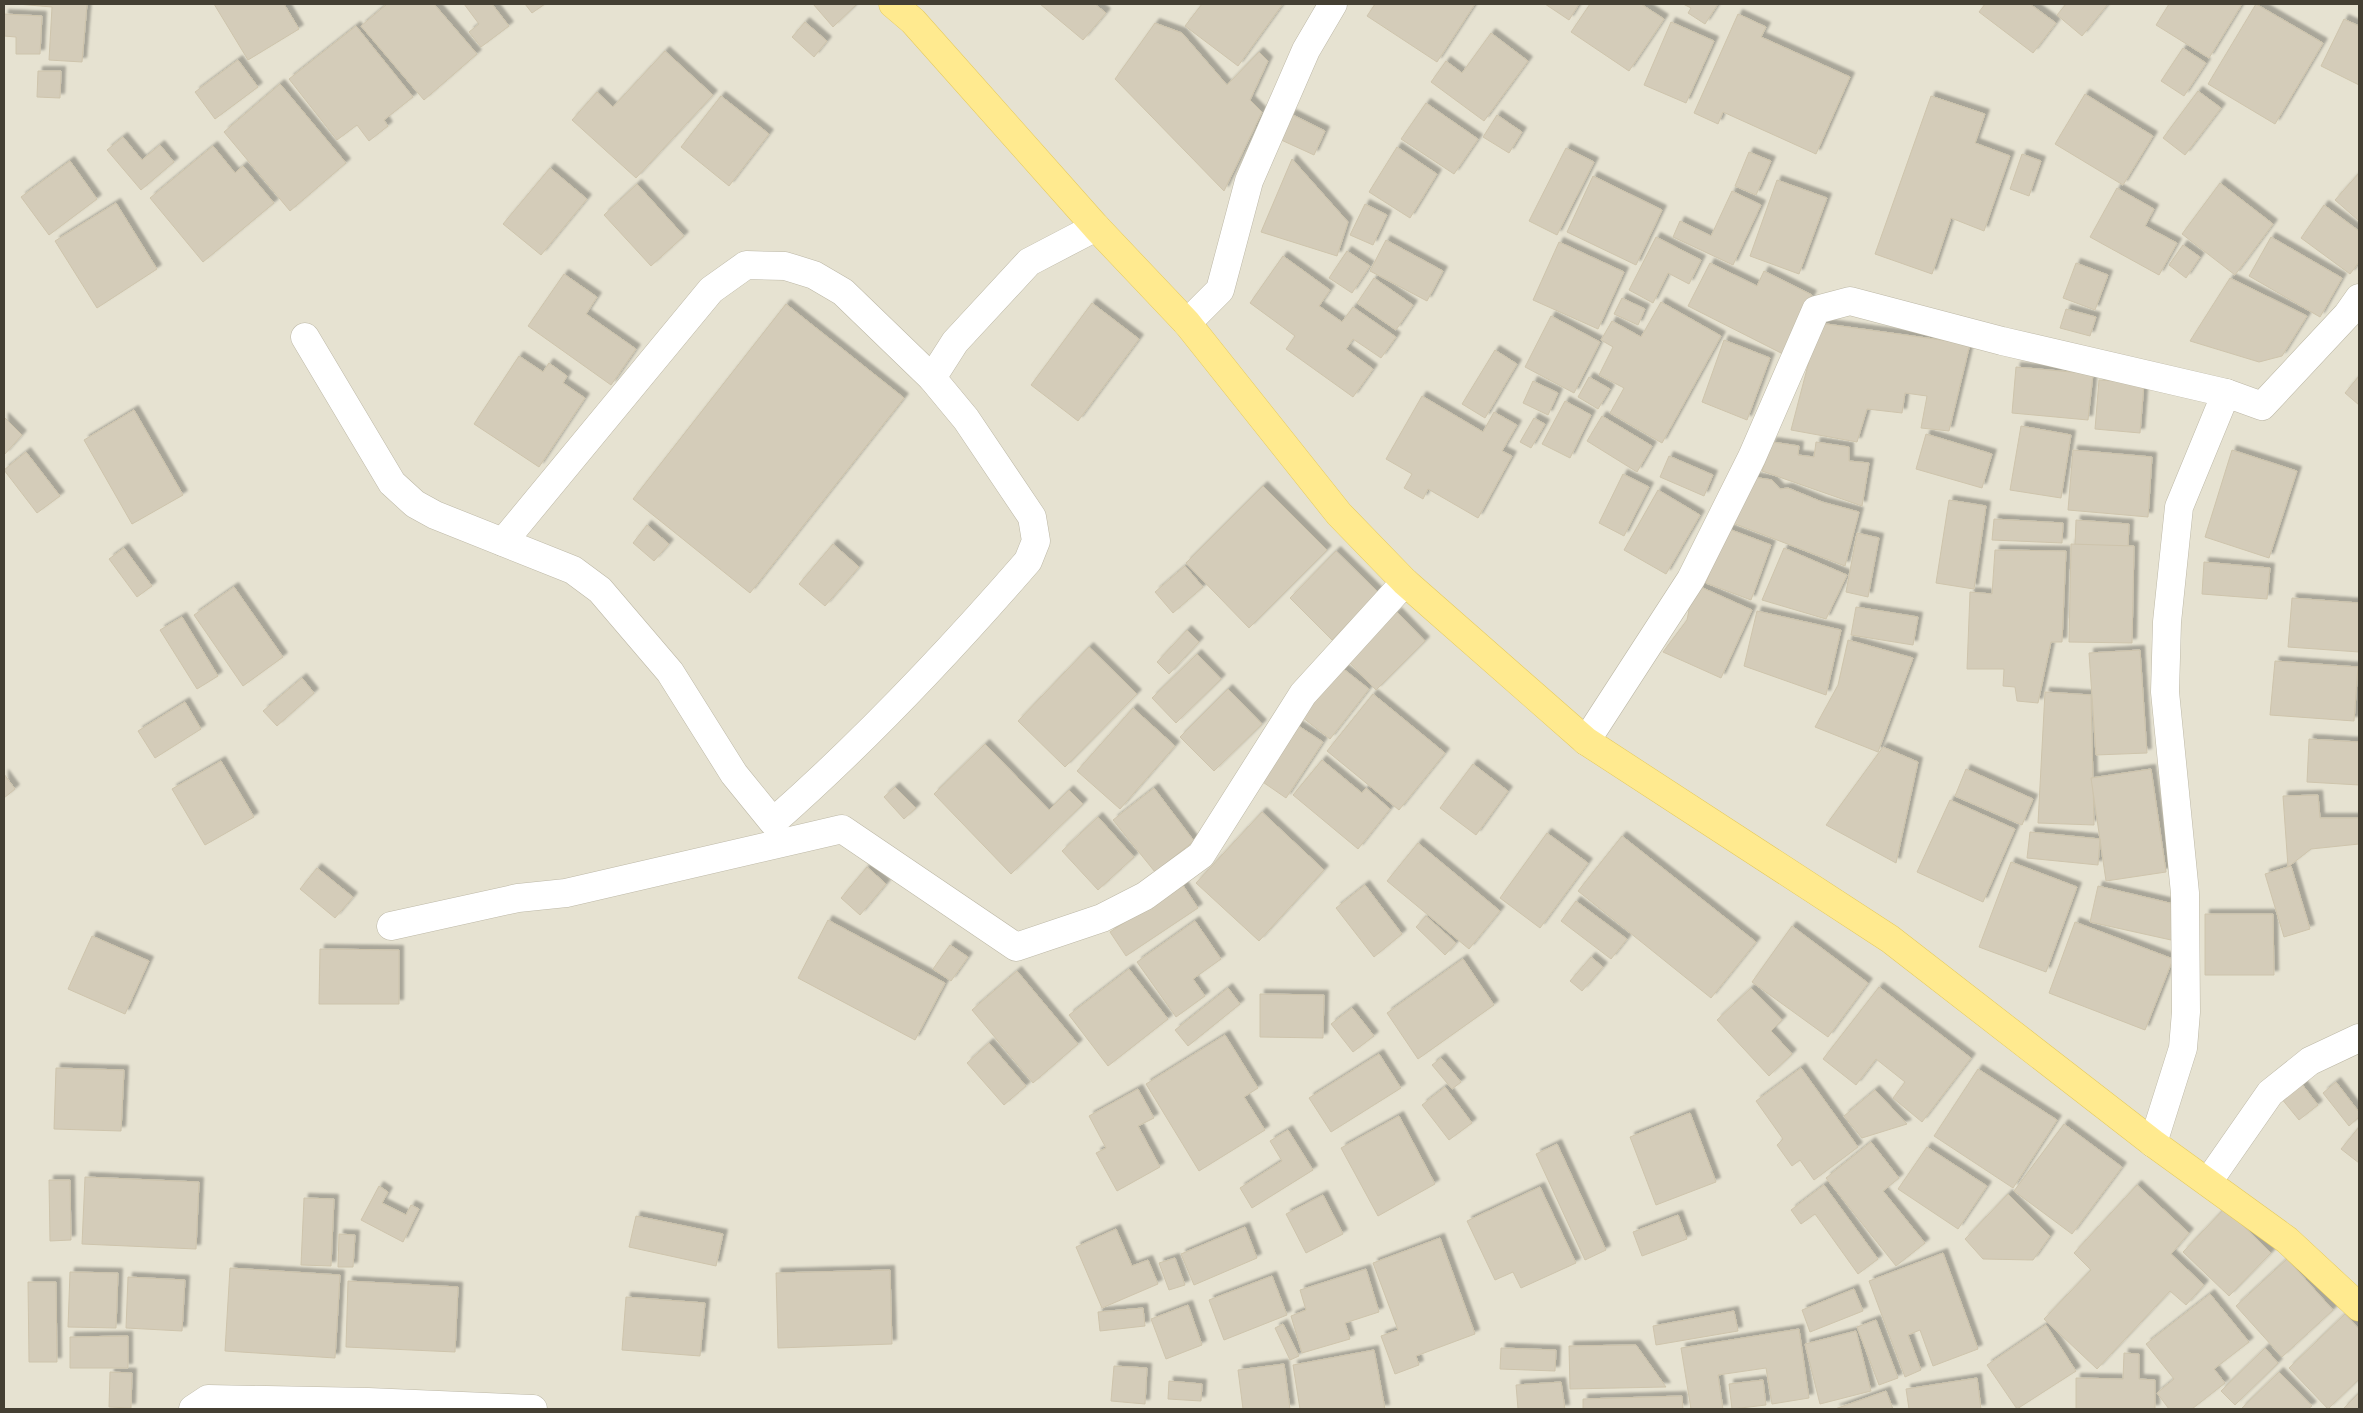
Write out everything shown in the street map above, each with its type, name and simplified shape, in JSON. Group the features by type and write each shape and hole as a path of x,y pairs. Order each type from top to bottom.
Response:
{"main road":[{"path":"893,4 920,28 1096,227 1187,323 1339,514 1405,582 1586,741 1890,939 2153,1143 2287,1240 2359,1307"}],"street":[{"path":"1187,323 1220,290 1249,181 1306,50 1334,4"},
{"path":"932,378 955,342 1029,262 1096,227"},
{"path":"503,542 710,290 746,265 785,266 814,275 843,292 932,378 966,419 1032,517 1036,541 1028,561 994,598 896,702 808,791 773,822"},
{"path":"1586,741 1691,579 1752,457 1816,310 1850,301 2002,341 2226,393 2262,406 2347,315 2359,298"},
{"path":"305,337 392,482 415,504 435,515 573,570 600,590 670,672 734,774 773,822 842,829 1016,947 1102,918 1145,896 1201,855 1303,694 1405,582"},
{"path":"2153,1143 2182,1048 2186,1012 2185,893 2165,692 2167,622 2179,507 2226,393"},
{"path":"391,926 518,898 566,893 842,829"},
{"path":"2208,1182 2270,1092 2310,1061 2359,1038"},
{"path":"193,1409 208,1399 368,1402 533,1409"}],"shaded area":[{"path":"4,4 2359,4 2359,1409 4,1409"}],"building":[{"path":"17,4 87,4 82,62 49,60 52,7"},
{"path":"214,4 284,4 299,29 248,60"},
{"path":"387,4 434,4 477,54 424,100 361,26"},
{"path":"464,4 492,4 509,26 481,47 469,32 479,24"},
{"path":"525,4 545,4 532,13"},
{"path":"813,4 857,4 833,27"},
{"path":"1040,4 1095,4 1106,13 1083,40"},
{"path":"1202,4 1282,5 1238,66 1185,26"},
{"path":"1375,4 1475,4 1437,62 1367,16"},
{"path":"1545,4 1579,4 1569,20"},
{"path":"1590,4 1641,4 1664,19 1629,71 1571,32"},
{"path":"1683,4 1718,4 1705,24 1688,13 1691,8"},
{"path":"1985,4 2030,4 2056,23 2033,53 1979,12"},
{"path":"2066,4 2108,4 2082,36 2057,15"},
{"path":"2169,4 2242,4 2209,58 2156,25"},
{"path":"2256,4 2323,43 2275,124 2208,84"},
{"path":"4,14 42,16 40,54 16,54 16,37 4,36"},
{"path":"1738,14 1766,27 1761,37 1850,77 1816,154 1723,112 1718,124 1694,113"},
{"path":"2344,19 2359,26 2359,85 2321,66"},
{"path":"805,22 827,41 814,57 792,37"},
{"path":"1671,22 1714,41 1686,103 1644,85"},
{"path":"1155,23 1182,33 1227,85 1259,52 1268,61 1250,100 1262,112 1224,191 1115,79"},
{"path":"356,26 413,97 384,120 388,126 369,141 357,125 337,140 289,79"},
{"path":"1491,33 1528,61 1484,121 1431,82 1446,61 1462,73"},
{"path":"2183,48 2206,63 2184,96 2161,81"},
{"path":"665,51 713,95 636,178 572,120 597,92 613,107"},
{"path":"238,60 258,87 215,119 195,92"},
{"path":"38,71 61,71 60,98 37,97"},
{"path":"280,84 346,163 290,211 224,132"},
{"path":"2198,91 2221,108 2185,155 2163,138"},
{"path":"2085,94 2153,136 2123,185 2055,144"},
{"path":"721,96 769,134 729,186 681,147"},
{"path":"1931,96 1985,114 1975,143 2010,156 1984,231 1951,218 1932,274 1875,254"},
{"path":"1426,103 1478,139 1454,174 1401,139"},
{"path":"1291,114 1325,131 1314,155 1279,139"},
{"path":"1497,115 1522,132 1509,153 1483,137"},
{"path":"123,137 142,160 160,145 174,162 141,190 107,150"},
{"path":"213,146 235,173 243,166 274,203 203,262 150,198"},
{"path":"1397,147 1437,174 1410,218 1369,192"},
{"path":"1566,148 1594,162 1557,235 1529,221"},
{"path":"1749,152 1771,161 1756,195 1735,186"},
{"path":"2022,154 2041,161 2029,196 2010,189"},
{"path":"1292,159 1348,222 1337,256 1261,232"},
{"path":"70,161 97,199 49,235 21,197"},
{"path":"550,168 587,199 541,255 503,224"},
{"path":"2359,173 2359,221 2335,200"},
{"path":"1593,176 1662,210 1636,265 1567,232"},
{"path":"1777,180 1827,198 1799,274 1750,256"},
{"path":"2220,183 2273,224 2235,275 2182,234"},
{"path":"637,184 684,236 651,266 604,215"},
{"path":"2117,188 2154,209 2145,226 2177,243 2159,275 2090,237"},
{"path":"1732,191 1761,205 1733,265 1673,237 1680,221 1711,236"},
{"path":"116,203 157,269 97,308 55,241"},
{"path":"1365,204 1387,215 1373,245 1350,235"},
{"path":"2324,205 2359,231 2359,262 2350,274 2301,238"},
{"path":"1656,237 1701,260 1689,284 1668,273 1653,303 1629,290"},
{"path":"2271,237 2342,278 2320,317 2249,276"},
{"path":"1386,240 1443,271 1427,301 1370,271"},
{"path":"1559,242 1624,272 1598,329 1533,300"},
{"path":"2183,245 2200,257 2186,278 2169,265"},
{"path":"1347,251 1370,266 1352,293 1329,278"},
{"path":"1283,256 1330,290 1319,306 1342,322 1353,307 1396,337 1381,358 1353,339 1346,349 1373,369 1353,397 1286,349 1295,336 1250,303"},
{"path":"1710,263 1757,286 1764,271 1812,295 1783,354 1688,306"},
{"path":"2076,263 2108,275 2095,310 2063,298"},
{"path":"564,274 597,297 586,314 636,349 611,385 528,326"},
{"path":"1374,278 1413,305 1396,330 1357,303"},
{"path":"2230,278 2307,316 2282,356 2259,362 2190,341"},
{"path":"1622,298 1645,309 1638,325 1614,314"},
{"path":"1661,302 1721,336 1662,443 1610,413 1624,388 1599,375 1613,347 1601,340 1612,321 1641,337"},
{"path":"1092,303 1139,339 1078,421 1031,385"},
{"path":"786,304 904,398 750,593 633,499"},
{"path":"2066,309 2096,317 2090,336 2060,328"},
{"path":"1551,316 1600,342 1574,393 1525,367"},
{"path":"1819,323 1970,344 1949,431 1921,428 1927,396 1905,393 1902,413 1867,409 1857,442 1791,430"},
{"path":"1724,340 1770,358 1747,420 1702,402"},
{"path":"1495,350 1517,364 1485,418 1462,404"},
{"path":"519,356 543,372 549,363 567,376 563,383 585,398 539,467 474,424"},
{"path":"2016,367 2093,374 2088,420 2012,413"},
{"path":"2359,376 2359,405 2345,393"},
{"path":"1589,377 1610,389 1598,409 1578,397"},
{"path":"2099,380 2144,383 2140,433 2095,429"},
{"path":"1533,381 1558,393 1548,415 1523,403"},
{"path":"1422,396 1483,432 1494,412 1517,425 1502,451 1512,456 1478,518 1428,489 1423,499 1404,488 1412,474 1386,459"},
{"path":"1565,401 1591,415 1570,458 1542,444"},
{"path":"134,410 183,495 132,524 84,440"},
{"path":"1602,416 1652,446 1637,472 1587,441"},
{"path":"4,417 22,435 4,455"},
{"path":"1534,418 1545,424 1531,448 1520,442"},
{"path":"2021,426 2071,435 2061,498 2010,490"},
{"path":"1926,434 1992,454 1982,488 1916,469"},
{"path":"1772,442 1799,446 1798,455 1814,457 1816,442 1849,447 1849,461 1869,463 1862,506 1762,471"},
{"path":"2073,450 2152,457 2148,517 2068,510"},
{"path":"2232,450 2297,471 2269,558 2205,537"},
{"path":"26,452 60,496 37,513 4,470"},
{"path":"1669,456 1713,475 1704,496 1660,477"},
{"path":"1623,474 1649,487 1624,536 1599,523"},
{"path":"1746,476 1772,480 1780,489 1788,488 1822,502 1859,512 1845,566 1730,522"},
{"path":"1263,486 1327,550 1249,628 1186,563"},
{"path":"1658,490 1700,515 1666,574 1624,550"},
{"path":"1949,500 1986,506 1974,589 1936,583"},
{"path":"1994,519 2063,523 2062,543 1992,540"},
{"path":"2076,520 2129,524 2128,547 2075,545"},
{"path":"647,525 669,544 654,561 633,543"},
{"path":"1726,528 1771,545 1751,600 1706,583"},
{"path":"1857,533 1879,538 1868,597 1846,592"},
{"path":"833,544 859,567 825,606 799,584"},
{"path":"2071,544 2134,546 2132,643 2069,642"},
{"path":"124,548 152,586 137,597 109,559"},
{"path":"1784,548 1847,575 1826,619 1762,600"},
{"path":"1995,550 2066,551 2062,642 2051,642 2038,703 2017,701 2015,687 2003,686 2004,669 1967,669 1970,592 1992,594"},
{"path":"1336,551 1378,592 1332,640 1290,598"},
{"path":"2204,562 2270,568 2267,599 2202,594"},
{"path":"1185,566 1203,587 1173,613 1155,592"},
{"path":"1694,584 1752,610 1721,678 1663,652 1687,620"},
{"path":"234,587 283,657 243,686 194,615"},
{"path":"2292,598 2359,603 2359,652 2288,647"},
{"path":"1856,607 1918,617 1913,645 1851,635"},
{"path":"1757,611 1841,630 1826,695 1744,666"},
{"path":"1397,612 1425,641 1376,690 1347,660"},
{"path":"182,617 218,676 197,689 160,630"},
{"path":"1187,630 1199,642 1169,674 1157,662"},
{"path":"1848,640 1913,658 1878,752 1815,727 1838,685"},
{"path":"1089,647 1137,694 1065,767 1018,721"},
{"path":"2140,650 2147,753 2096,755 2089,653"},
{"path":"1197,654 1221,679 1176,723 1152,698"},
{"path":"2275,661 2358,667 2354,721 2270,715"},
{"path":"1341,667 1369,689 1330,739 1302,717"},
{"path":"302,678 314,693 277,726 263,711"},
{"path":"1228,689 1262,724 1214,771 1180,737"},
{"path":"2045,692 2091,695 2094,825 2038,823"},
{"path":"1373,694 1445,753 1399,810 1327,751"},
{"path":"185,702 201,729 155,758 138,731"},
{"path":"1133,708 1175,746 1120,809 1077,771"},
{"path":"1294,723 1323,742 1286,798 1257,778"},
{"path":"2309,739 2359,742 2359,785 2307,782"},
{"path":"985,744 1049,810 1069,790 1083,804 1011,874 934,794"},
{"path":"1883,747 1918,762 1896,863 1826,825"},
{"path":"1322,760 1362,793 1366,788 1390,809 1358,849 1293,795"},
{"path":"221,761 254,817 205,845 172,789"},
{"path":"1473,764 1508,791 1476,835 1440,808"},
{"path":"1966,769 2033,799 2022,825 1955,796"},
{"path":"2151,769 2166,872 2106,881 2091,778"},
{"path":"4,774 15,789 4,798"},
{"path":"895,787 916,808 904,819 884,797"},
{"path":"1154,788 1194,841 1155,872 1113,820"},
{"path":"2318,795 2320,818 2359,818 2359,844 2311,849 2288,867 2283,796"},
{"path":"1950,800 2015,829 1983,902 1917,872"},
{"path":"1262,812 1324,870 1259,941 1196,883"},
{"path":"1098,817 1134,857 1098,890 1062,851"},
{"path":"2030,832 2100,839 2098,865 2027,858"},
{"path":"1547,833 1588,863 1540,928 1500,898"},
{"path":"1622,836 1756,942 1711,998 1578,891"},
{"path":"1418,843 1500,911 1469,949 1387,881"},
{"path":"2011,862 2077,887 2046,972 1979,947"},
{"path":"2291,866 2310,929 2284,937 2265,874"},
{"path":"867,867 886,884 860,915 841,898"},
{"path":"317,868 353,897 335,918 300,889"},
{"path":"1182,884 1198,908 1126,956 1110,932"},
{"path":"1365,885 1402,934 1374,957 1336,908"},
{"path":"2098,886 2178,905 2171,940 2090,922"},
{"path":"1576,901 1627,939 1611,959 1561,921"},
{"path":"2205,914 2273,914 2274,975 2205,975"},
{"path":"1426,916 1456,943 1445,955 1416,927"},
{"path":"828,920 945,983 915,1040 798,978"},
{"path":"1195,921 1221,959 1193,979 1205,996 1176,1017 1137,962"},
{"path":"2075,922 2173,959 2145,1030 2049,993"},
{"path":"1792,926 1868,983 1828,1037 1752,982"},
{"path":"92,936 149,961 125,1014 68,989"},
{"path":"950,945 968,957 951,981 933,969"},
{"path":"320,949 399,950 399,1004 319,1004"},
{"path":"1591,957 1603,967 1582,991 1570,981"},
{"path":"1463,959 1494,1005 1418,1059 1387,1013"},
{"path":"1129,969 1168,1019 1108,1066 1069,1015"},
{"path":"1017,971 1078,1044 1033,1083 972,1010"},
{"path":"1879,987 1971,1058 1922,1122 1893,1098 1905,1082 1876,1059 1856,1085 1823,1059"},
{"path":"1228,988 1240,1004 1188,1046 1175,1030"},
{"path":"1751,988 1782,1020 1771,1031 1792,1054 1769,1076 1717,1020"},
{"path":"1260,994 1324,995 1323,1038 1260,1037"},
{"path":"1352,1008 1374,1036 1353,1052 1331,1024"},
{"path":"1225,1035 1258,1088 1244,1097 1265,1130 1199,1171 1146,1084"},
{"path":"989,1043 1026,1086 1004,1105 967,1063"},
{"path":"1379,1054 1401,1088 1331,1132 1309,1098"},
{"path":"1441,1058 1461,1082 1452,1089 1432,1065"},
{"path":"56,1068 124,1070 121,1131 54,1129"},
{"path":"1801,1068 1858,1147 1814,1180 1800,1160 1792,1166 1777,1145 1783,1139 1756,1101"},
{"path":"1978,1069 2057,1120 2013,1188 1934,1136"},
{"path":"2336,1082 2359,1112 2359,1117 2349,1126 2323,1093"},
{"path":"2301,1083 2318,1105 2299,1120 2281,1098"},
{"path":"1445,1087 1472,1123 1449,1140 1422,1105"},
{"path":"1138,1089 1154,1118 1138,1126 1160,1167 1117,1191 1096,1153 1106,1148 1089,1116"},
{"path":"1875,1090 1907,1124 1862,1138 1844,1116"},
{"path":"1690,1113 1716,1182 1656,1205 1630,1137"},
{"path":"1399,1116 1435,1184 1378,1216 1341,1148"},
{"path":"2064,1124 2122,1167 2072,1234 2014,1191"},
{"path":"2359,1127 2359,1163 2341,1149"},
{"path":"1288,1130 1313,1170 1252,1208 1240,1188 1282,1161 1270,1141"},
{"path":"1871,1142 1899,1178 1883,1191 1925,1243 1896,1266 1826,1178"},
{"path":"1557,1144 1606,1250 1585,1260 1536,1154"},
{"path":"1927,1147 1987,1186 1958,1229 1898,1189"},
{"path":"85,1177 199,1182 196,1249 82,1244"},
{"path":"49,1180 70,1180 71,1240 50,1241"},
{"path":"1824,1185 1878,1259 1858,1274 1815,1214 1801,1224 1791,1210"},
{"path":"2137,1185 2189,1233 2171,1254 2204,1285 2186,1305 2170,1291 2097,1369 2044,1319 2091,1270 2074,1253"},
{"path":"379,1186 388,1192 382,1203 406,1215 411,1205 419,1209 403,1242 361,1220"},
{"path":"1540,1187 1576,1263 1521,1288 1513,1272 1495,1280 1467,1221"},
{"path":"2008,1194 2050,1236 2033,1260 1983,1259 1965,1239"},
{"path":"1323,1195 1343,1234 1306,1253 1286,1214"},
{"path":"304,1198 334,1199 331,1266 301,1265"},
{"path":"2225,1208 2271,1253 2229,1296 2183,1252"},
{"path":"1678,1215 1687,1239 1642,1256 1633,1232"},
{"path":"636,1216 723,1234 716,1266 629,1247"},
{"path":"1245,1227 1257,1258 1194,1285 1181,1254"},
{"path":"1116,1229 1132,1266 1148,1260 1158,1284 1102,1308 1076,1247"},
{"path":"339,1234 355,1235 353,1267 338,1267"},
{"path":"1440,1238 1475,1334 1416,1356 1419,1365 1395,1374 1381,1336 1398,1330 1373,1263"},
{"path":"1943,1253 1978,1349 1933,1366 1920,1330 1908,1335 1921,1370 1905,1377 1869,1281"},
{"path":"1175,1258 1185,1285 1169,1290 1159,1263"},
{"path":"2287,1259 2333,1310 2282,1357 2236,1306"},
{"path":"230,1268 340,1275 335,1358 225,1351"},
{"path":"1366,1269 1379,1312 1345,1323 1350,1339 1302,1353 1291,1316 1306,1310 1300,1290"},
{"path":"890,1270 892,1344 778,1348 776,1273"},
{"path":"70,1272 118,1273 116,1328 68,1327"},
{"path":"1272,1276 1287,1315 1224,1340 1209,1300"},
{"path":"128,1277 185,1280 182,1331 126,1328"},
{"path":"348,1281 458,1287 455,1352 346,1347"},
{"path":"28,1282 56,1282 57,1362 29,1362"},
{"path":"1854,1289 1863,1311 1810,1332 1802,1310"},
{"path":"2210,1294 2249,1342 2214,1369 2225,1383 2192,1409 2169,1409 2157,1393 2174,1379 2146,1344"},
{"path":"626,1297 705,1303 700,1356 622,1350"},
{"path":"1188,1305 1202,1345 1166,1359 1151,1319"},
{"path":"1143,1308 1145,1326 1100,1331 1098,1312"},
{"path":"1734,1311 1738,1331 1656,1345 1653,1326"},
{"path":"2345,1314 2359,1329 2359,1379 2328,1409 2289,1368"},
{"path":"1876,1320 1898,1378 1879,1385 1857,1327"},
{"path":"1283,1324 1299,1356 1290,1360 1275,1328"},
{"path":"2046,1325 2076,1371 2017,1409 1987,1365"},
{"path":"1799,1329 1809,1398 1772,1404 1766,1368 1718,1375 1723,1409 1691,1409 1681,1348"},
{"path":"1856,1331 1871,1391 1820,1404 1805,1344"},
{"path":"128,1336 128,1368 70,1368 70,1337"},
{"path":"1636,1345 1666,1387 1570,1389 1569,1346"},
{"path":"1501,1348 1556,1350 1555,1371 1500,1369"},
{"path":"2265,1348 2278,1363 2235,1405 2221,1391"},
{"path":"1374,1350 1385,1409 1300,1409 1293,1365"},
{"path":"2124,1353 2139,1354 2139,1379 2155,1380 2155,1409 2076,1409 2076,1378 2123,1379"},
{"path":"1284,1364 1290,1409 1243,1409 1238,1370"},
{"path":"1114,1366 1147,1368 1145,1404 1111,1401"},
{"path":"110,1372 132,1373 131,1408 109,1407"},
{"path":"2279,1372 2312,1406 2308,1409 2241,1409"},
{"path":"1977,1378 1981,1409 1909,1409 1906,1389"},
{"path":"1763,1380 1766,1405 1732,1409 1729,1384"},
{"path":"1169,1381 1202,1384 1201,1401 1168,1399"},
{"path":"1561,1382 1565,1409 1518,1409 1516,1385"},
{"path":"1886,1391 1893,1409 1835,1409"},
{"path":"2359,1393 2359,1409 2343,1409"},
{"path":"1682,1396 1683,1409 1583,1409 1583,1399"}]}
